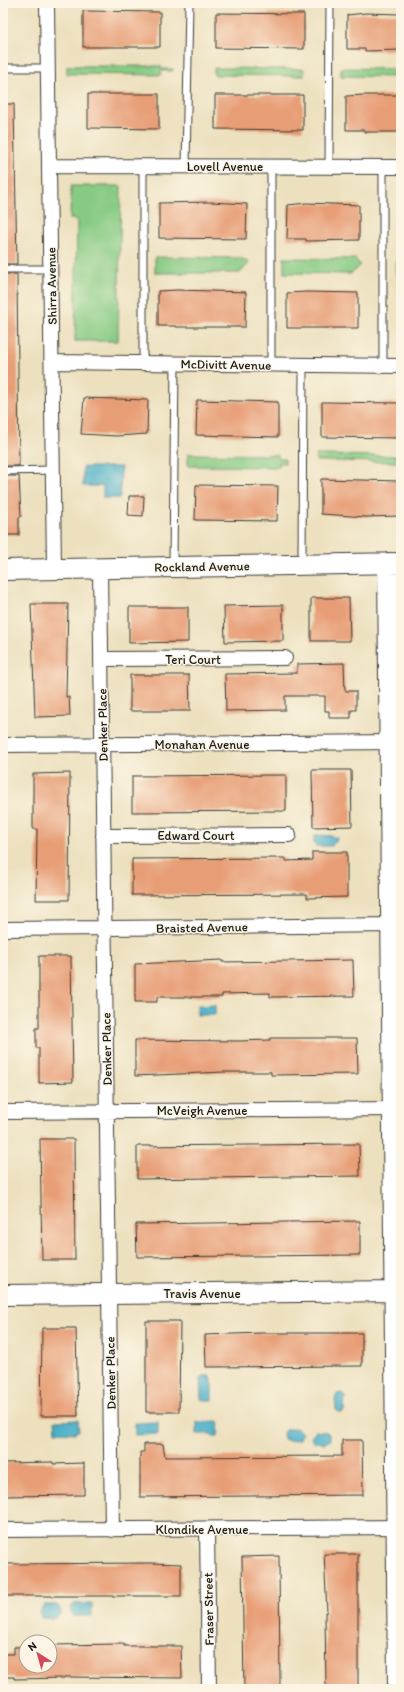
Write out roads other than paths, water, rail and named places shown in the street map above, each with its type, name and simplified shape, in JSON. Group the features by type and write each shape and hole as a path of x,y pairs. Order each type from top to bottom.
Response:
{"street":[{"name":"Shirra Avenue","path":"47,3 54,569"},
{"name":"Lovell Avenue","path":"49,166 401,167"},
{"name":"McDivitt Avenue","path":"52,362 401,366"},
{"name":"Rockland Avenue","path":"3,570 394,563"},
{"path":"394,563 400,1527 398,1689"},
{"name":"Denker Place","path":"100,568 112,1530"},
{"name":"Teri Court","path":"102,659 285,658"},
{"name":"Monahan Avenue","path":"3,745 395,742"},
{"name":"Edward Court","path":"103,836 289,835"},
{"name":"Braisted Avenue","path":"3,929 396,925"},
{"name":"McVeigh Avenue","path":"3,1112 397,1109"},
{"name":"Travis Avenue","path":"3,1294 398,1291"},
{"name":"Klondike Avenue","path":"3,1530 400,1527"},
{"name":"Fraser Street","path":"207,1529 209,1689"}],"lane":[{"path":"186,166 189,3"},
{"path":"329,167 330,3"},
{"path":"3,68 48,68"},
{"path":"143,363 144,166"},
{"path":"271,167 271,364"},
{"path":"383,167 383,366"},
{"path":"3,269 50,269"},
{"path":"173,567 175,364"},
{"path":"302,564 303,365"},
{"path":"3,471 53,470"}],"water":[{"path":"83,467 121,467 120,498 103,498 103,486 83,486"},
{"path":"316,835 332,836 337,838 336,842 334,842 332,846 316,846 314,844 314,837"},
{"path":"215,1005 215,1015 197,1015 197,1006"},
{"path":"203,1376 210,1376 210,1378 212,1378 212,1400 201,1400 200,1378"},
{"path":"342,1393 345,1397 344,1411 340,1413 336,1410 335,1399 337,1394"},
{"path":"78,1420 79,1431 76,1431 76,1433 56,1432 55,1421"},
{"path":"219,1421 218,1436 213,1436 212,1434 197,1434 197,1422"},
{"path":"158,1422 158,1434 135,1435 135,1423"},
{"path":"296,1428 302,1433 300,1439 289,1441 284,1439 283,1433 285,1430"},
{"path":"315,1431 327,1432 330,1436 330,1440 325,1443 313,1442 311,1437"},
{"path":"74,1604 92,1604 92,1616 74,1616 71,1613 71,1607"},
{"path":"44,1605 57,1605 61,1610 60,1614 55,1618 42,1618 39,1612"}]}
